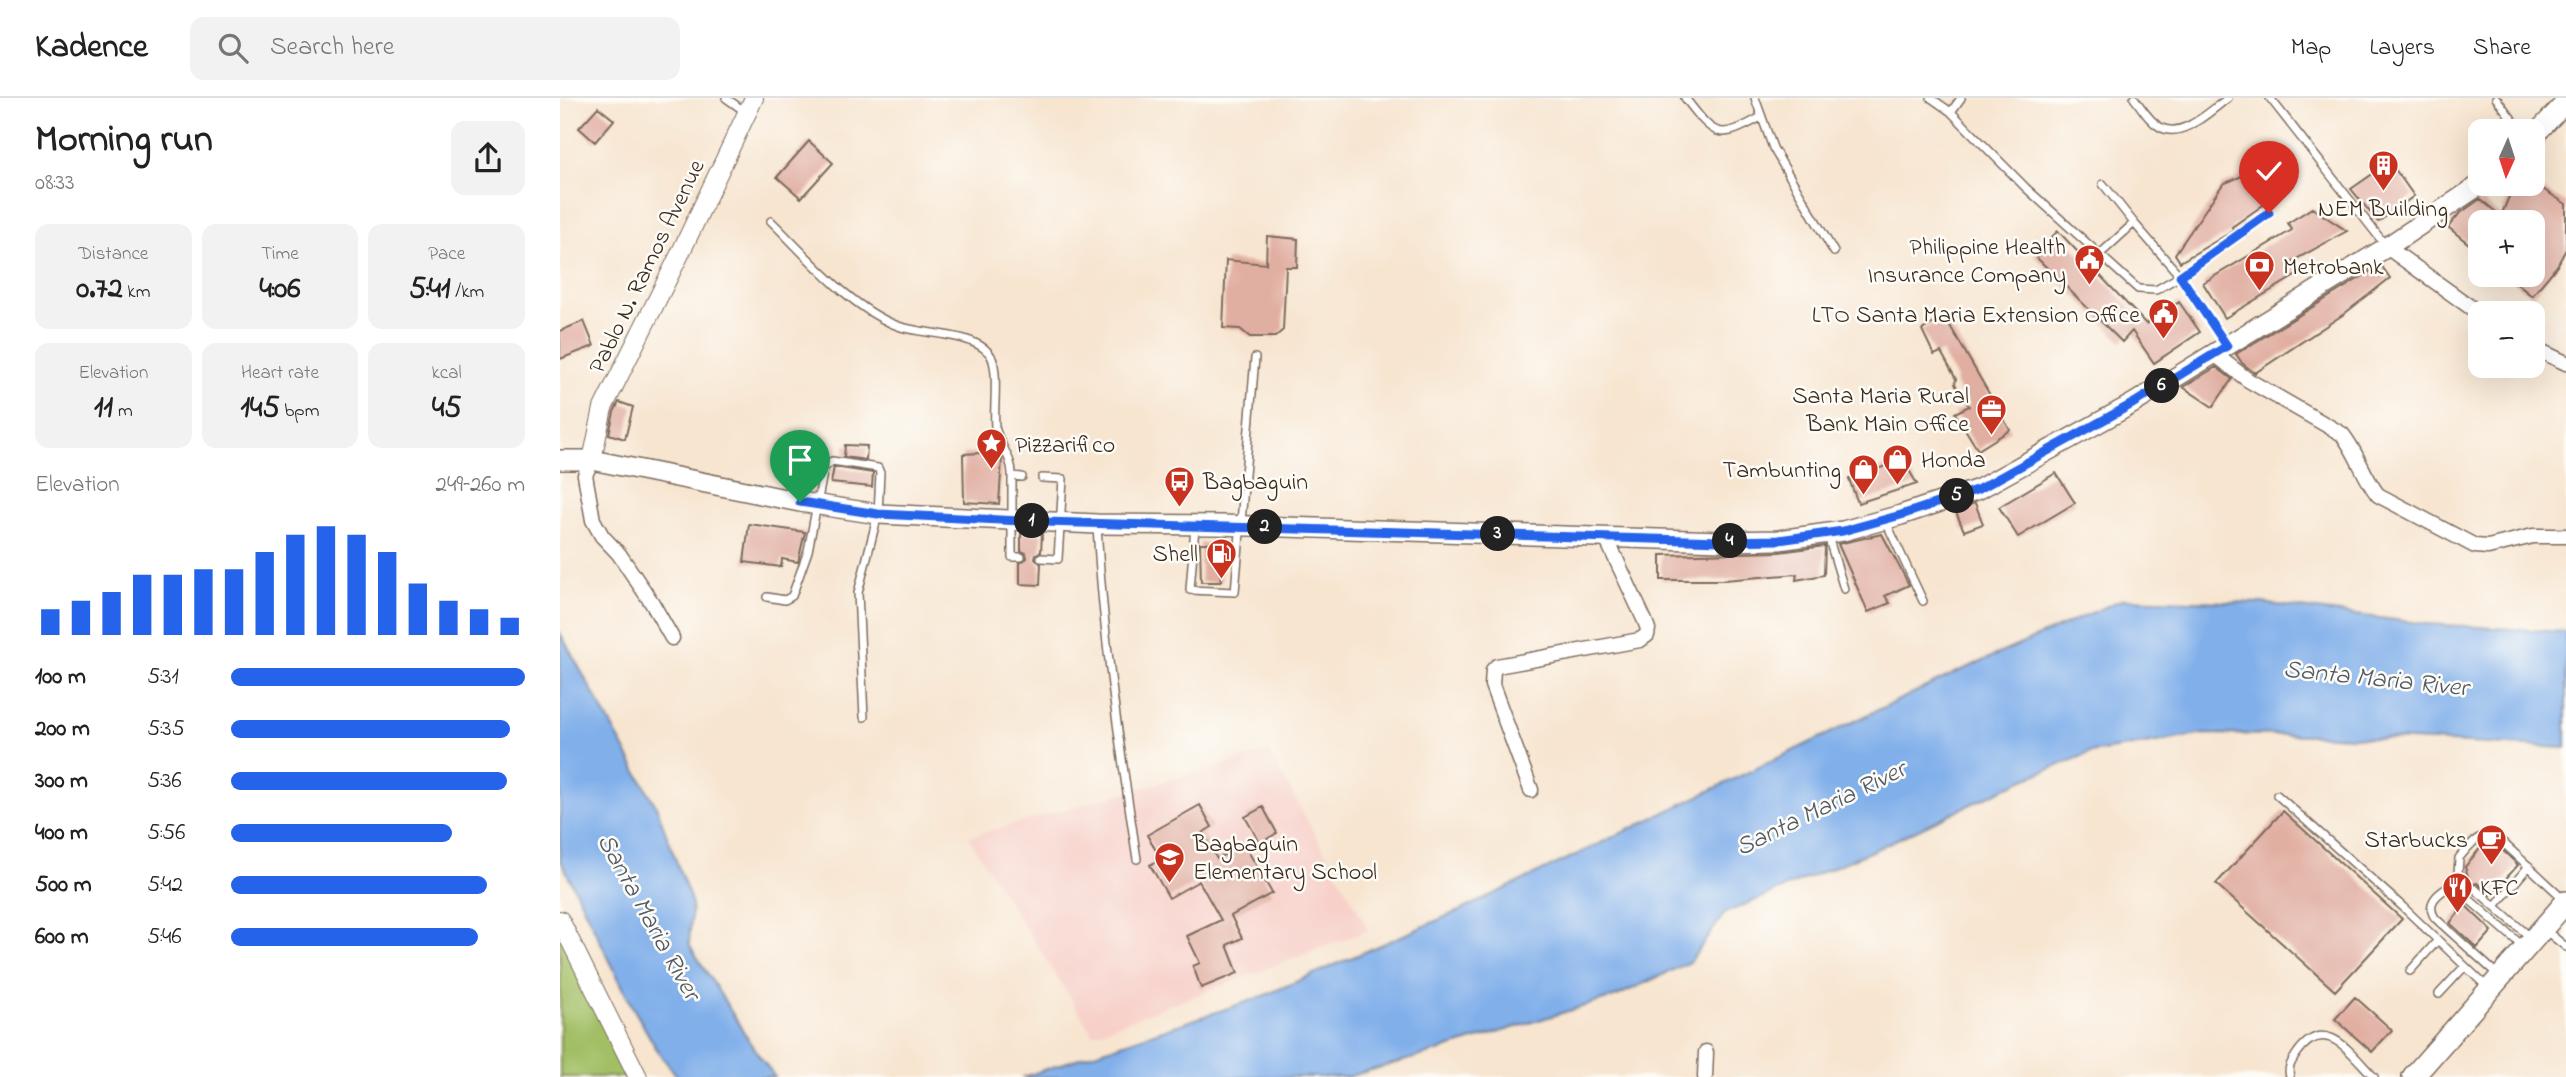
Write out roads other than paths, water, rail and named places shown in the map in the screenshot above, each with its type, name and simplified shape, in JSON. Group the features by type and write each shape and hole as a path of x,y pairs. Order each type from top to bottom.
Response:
{"main road":[{"path":"2545,124 2566,102"},
{"path":"560,460 592,460 818,505 878,514 1097,524 1779,540 1828,533 1885,520 1979,489 2134,403 2387,247 2468,193"},
{"path":"2413,1077 2566,901"}],"street":[{"name":"Pablo N. Ramos Avenue","path":"592,460 603,408 751,106"},
{"path":"2387,247 2468,305"},
{"path":"2220,350 2248,380 2342,435 2350,444 2370,485 2378,495 2475,546 2488,547 2533,536 2566,537"},
{"path":"2545,353 2566,363"},
{"path":"592,460 585,475 593,520 652,603 672,638"},
{"path":"1531,790 1492,685 1493,670 1497,666 1640,640 1647,635 1645,621 1606,538"},
{"path":"560,920 639,1077"},
{"path":"1705,1077 1706,1052"}],"lane":[{"path":"726,98 751,106"},
{"path":"1685,98 1695,112 1719,133 1727,134 1761,117"},
{"path":"1755,98 1773,148 1834,252"},
{"path":"1931,98 1951,112 2026,188 2138,289 2155,290 2180,276 2269,213"},
{"path":"1951,112 1961,98"},
{"path":"2134,98 2152,120 2161,128 2170,131 2184,128 2228,98"},
{"path":"2270,98 2387,247"},
{"path":"2496,98 2512,119"},
{"path":"2103,184 2180,276 2220,350"},
{"path":"771,221 849,295 876,315 900,326 963,340 992,355 995,428 1009,458 1012,476 1012,557 1021,557"},
{"path":"2099,255 2134,223"},
{"path":"1195,525 1190,590 1236,592 1239,526 1255,358"},
{"path":"767,597 785,600 792,596 804,564 827,464 832,461 878,468 878,514 858,593 864,718"},
{"path":"1012,476 1022,477"},
{"path":"1041,558 1058,559 1063,479 1042,478"},
{"path":"1885,520 1923,601"},
{"path":"1097,524 1104,627 1137,859"},
{"path":"1828,533 1844,589"},
{"path":"2277,795 2465,966 2495,983"},
{"path":"2463,879 2458,873 2459,858 2483,835 2490,834 2499,839 2566,901"},
{"path":"2495,906 2529,866"},
{"path":"2495,983 2435,918 2431,909 2432,901 2445,889 2454,889 2534,939 2566,947"},
{"path":"2475,889 2534,939"},
{"path":"2410,971 2438,940"},
{"path":"2439,994 2465,966"},
{"path":"2290,1077 2290,1063 2303,1045 2311,1038 2321,1035 2332,1037 2374,1077"}],"water":[{"name":"Santa Maria River","path":"2123,599 2262,603 2427,624 2566,632 2566,748 2313,735 2205,734 2090,753 2022,780 1874,850 1725,913 1690,962 1617,996 1428,1054 1347,1077 1023,1077 1261,997 1461,910 1955,673"},
{"name":"Santa Maria River","path":"560,633 656,806 692,904 689,944 755,1050 775,1077 678,1077 659,1053 632,1006 560,859"}],"place":[{"name":"NEM Building","path":"2383,193"},
{"name":"Philippine Health Insurance Company","path":"2089,287"},
{"name":"Metrobank","path":"2260,293"},
{"name":"LTO Santa Maria Extension Office","path":"2163,341"},
{"name":"Santa Maria Rural Bank Main Office","path":"1992,436"},
{"name":"Pizzarifico","path":"992,471"},
{"name":"Honda","path":"1898,486"},
{"name":"Tambunting","path":"1864,496"},
{"name":"Bagbaguin","path":"1180,508"},
{"name":"Shell","path":"1221,580"},
{"name":"Starbucks","path":"2491,866"},
{"name":"Bagbaguin Elementary School","path":"1170,884"},
{"name":"KFC","path":"2457,914"}]}
